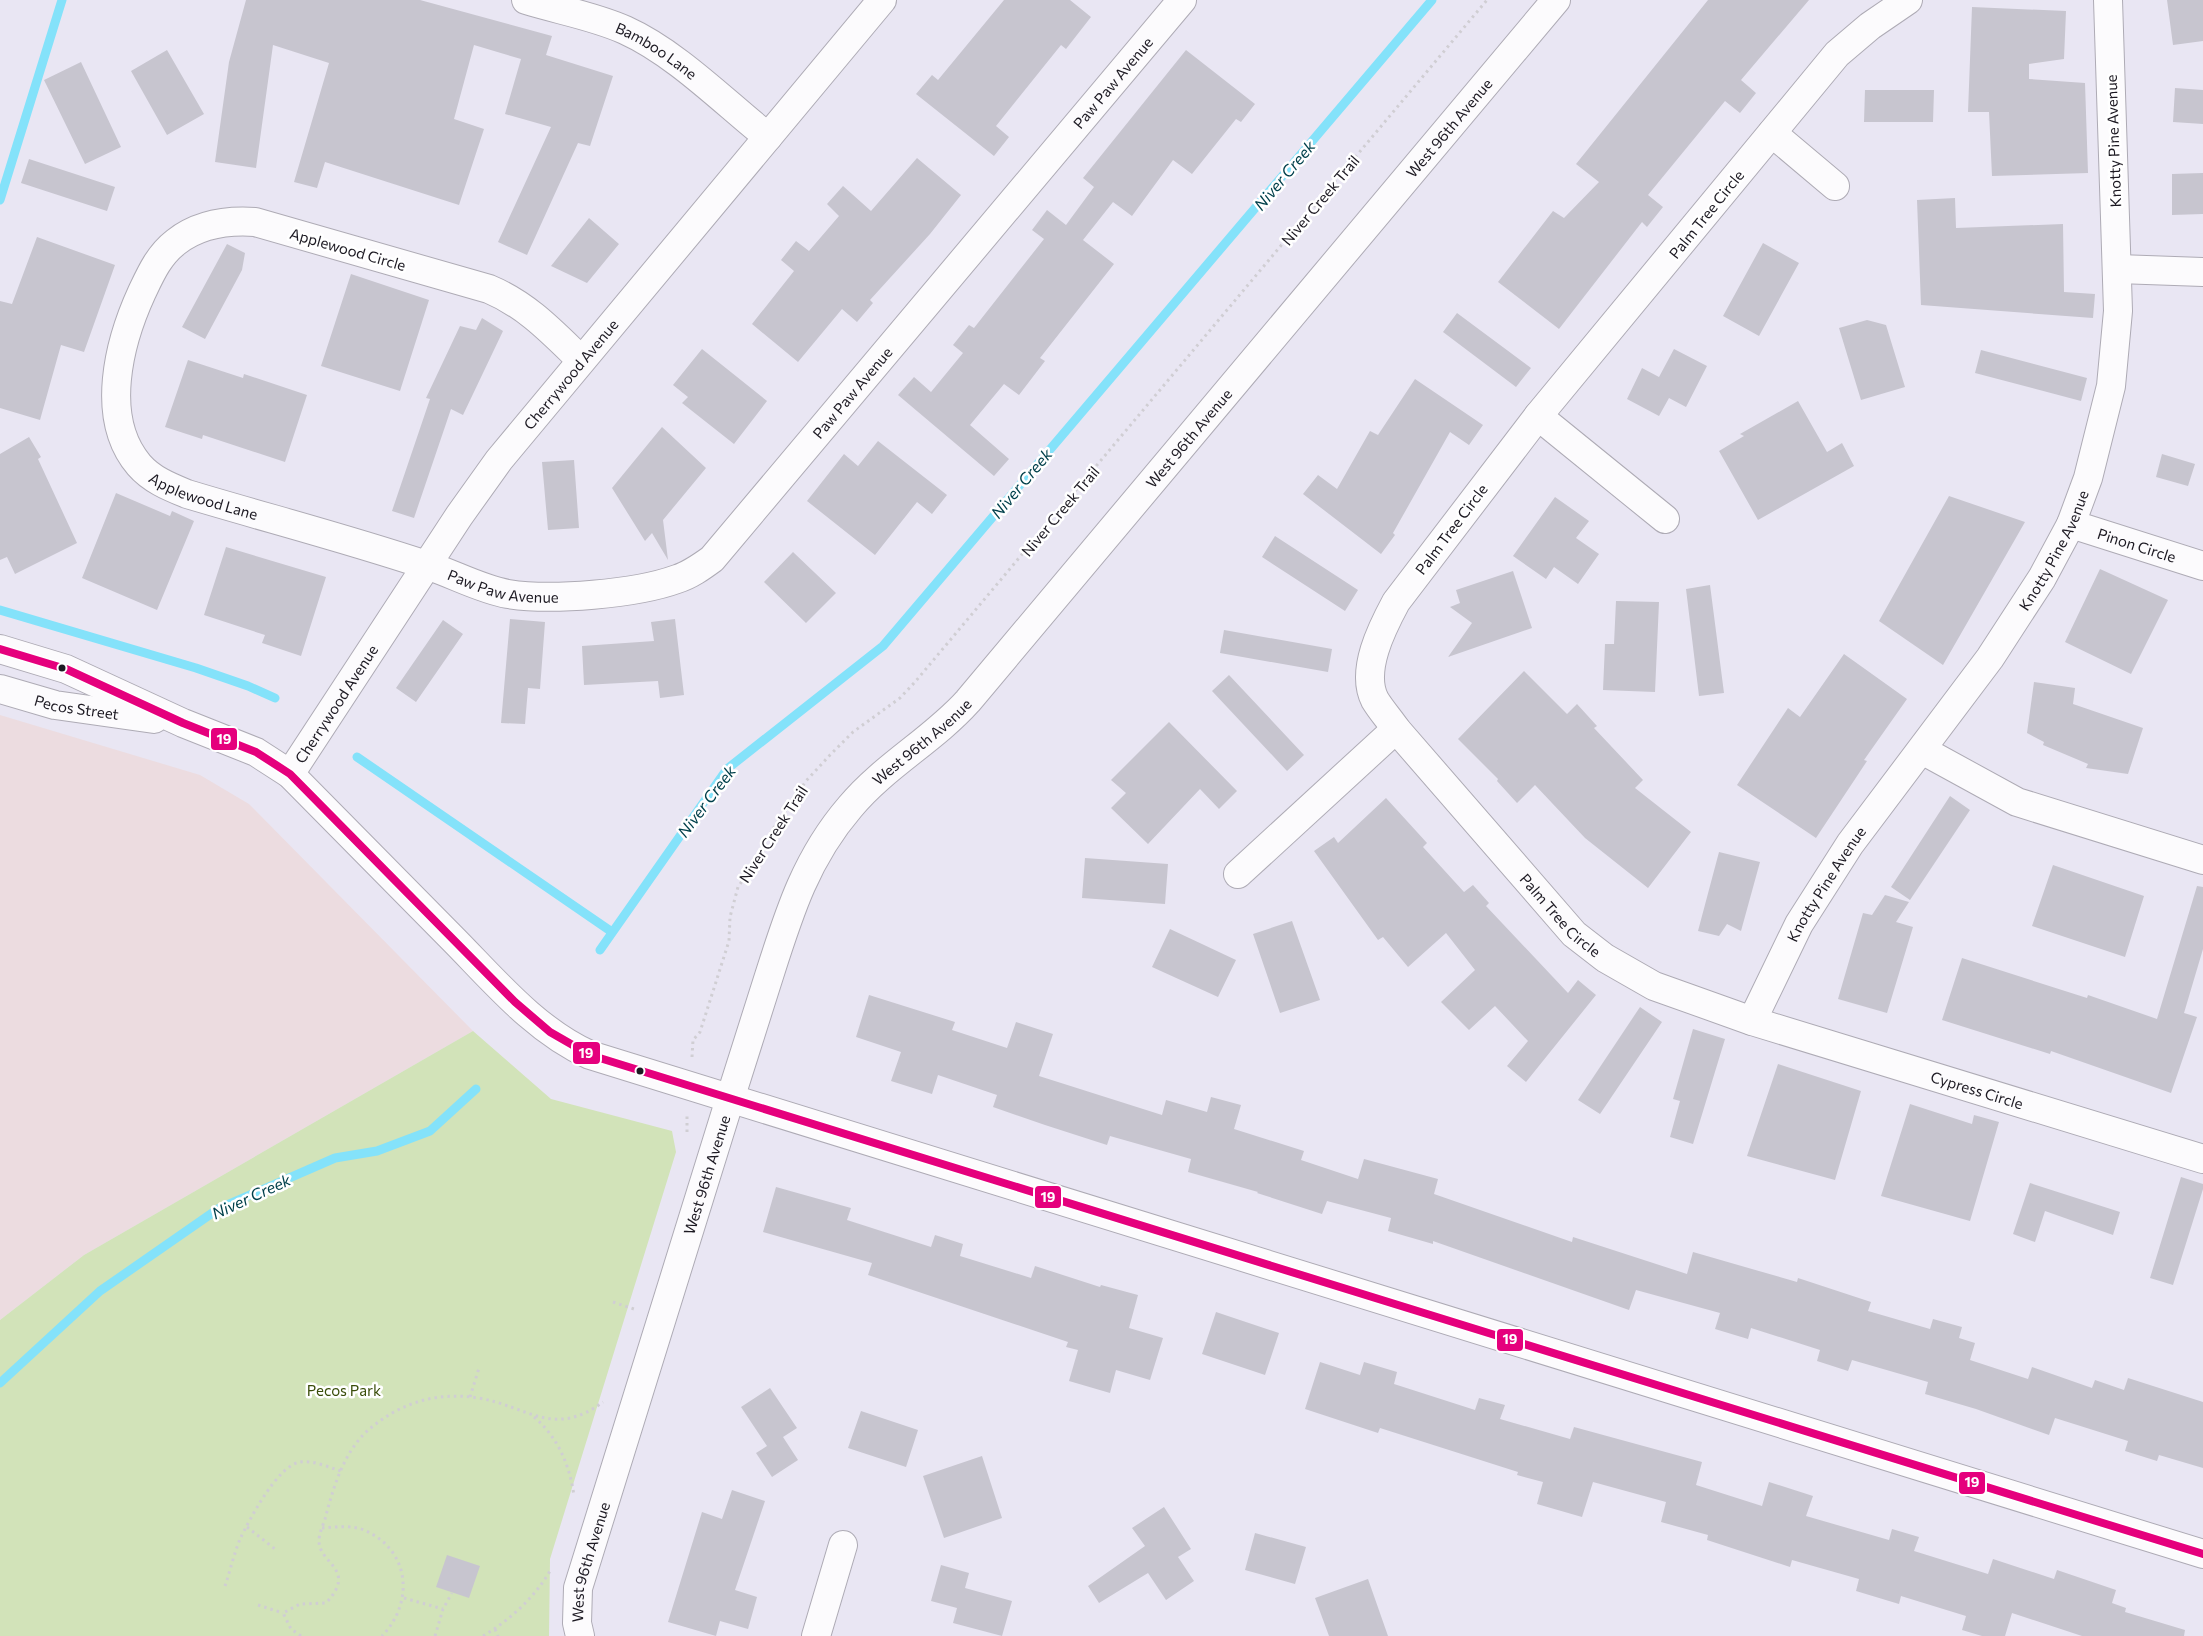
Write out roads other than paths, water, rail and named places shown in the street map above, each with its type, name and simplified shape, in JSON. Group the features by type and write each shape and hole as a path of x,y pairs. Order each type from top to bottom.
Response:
{"street":[{"name":"Bamboo Lane","path":"526,0 623,29 643,39 681,66 768,137"},
{"name":"Cherrywood Avenue","path":"290,774 499,460 882,0"},
{"name":"Paw Paw Avenue","path":"427,566 485,588 508,594 542,597 653,587 678,579 712,559 1182,0"},
{"name":"West 96th Avenue","path":"580,1636 577,1623 578,1588 790,910 806,870 832,829 872,784 949,722 968,701 1556,0"},
{"name":"Palm Tree Circle","path":"1752,1021 1654,986 1605,958 1574,934 1396,728 1375,700 1370,680 1379,633 1396,602 1538,416 1837,54 1870,26 1908,0"},
{"name":"Knotty Pine Avenue","path":"1752,1021 1799,924 1850,844 1990,658 2042,578 2071,524 2088,478 2110,394 2118,311 2108,0"},
{"path":"1772,133 1835,186"},
{"name":"Applewood Circle","path":"133,312 160,256 175,242 190,232 219,222 233,220 254,222 489,289 511,298 544,324 581,360"},
{"path":"2118,269 2203,272"},
{"name":"Applewood Lane","path":"133,312 116,373 116,398 128,446 138,464 149,475 162,484 188,494 427,566"},
{"path":"1538,416 1666,520"},
{"name":"Pinon Circle","path":"2071,524 2203,566"},
{"name":"Pecos Street","path":"0,649 66,669 183,723 256,752 290,774 498,984 550,1032 569,1046 590,1055 2203,1554"},
{"name":"Pecos Street","path":"0,689 55,705 183,723"},
{"path":"1238,874 1396,728"},
{"path":"1922,750 2017,802 2203,860"},
{"name":"Cypress Circle","path":"1752,1021 2203,1159"},
{"path":"816,1636 843,1545"}],"waterway":[{"path":"0,200 62,0"},
{"name":"Niver Creek","path":"600,950 727,769 883,646 1432,0"},
{"path":"0,610 196,668 248,686 275,698"},
{"path":"357,757 612,932"},
{"name":"Niver Creek","path":"0,1383 100,1291 218,1209 335,1158 377,1151 430,1131 476,1089"}],"park label":[{"name":"Pecos Park","path":"344,1390"}]}
